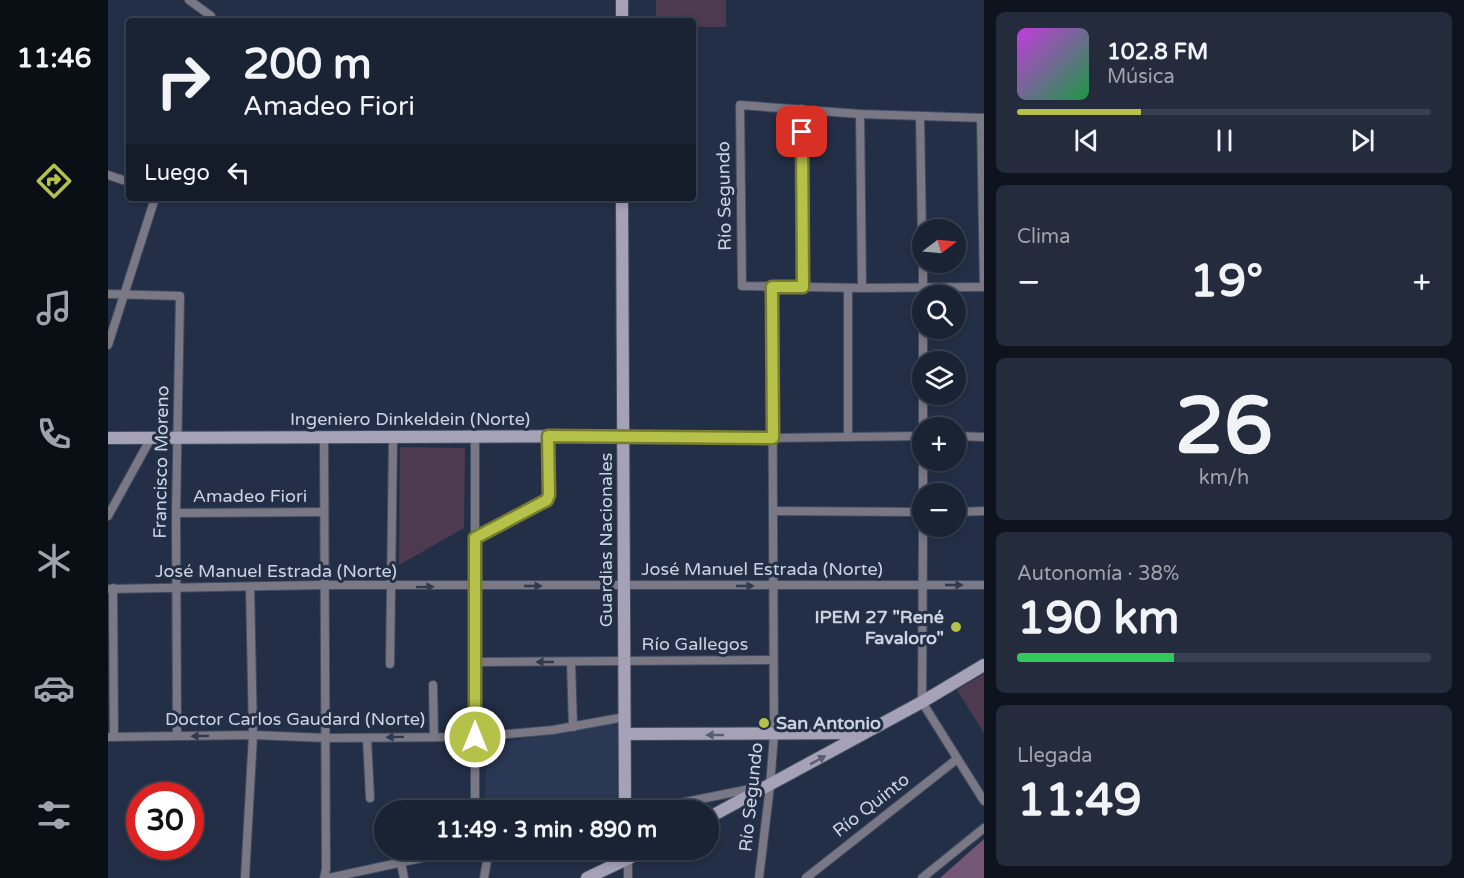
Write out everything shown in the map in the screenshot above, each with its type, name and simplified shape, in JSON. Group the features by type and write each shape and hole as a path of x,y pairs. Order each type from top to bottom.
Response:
{"main road":[{"path":"622,0 622,18"},
{"name":"Guardias Nacionales","path":"622,201 625,800"},
{"name":"Ingeniero Dinkeldein (Norte)","path":"108,438 623,436"},
{"path":"719,812 922,702 984,665"},
{"path":"625,734 866,733"},
{"path":"587,878 617,860"}],"street":[{"path":"189,0 210,18"},
{"name":"Río Segundo","path":"759,878 774,735 772,287 742,286 740,105 801,109"},
{"path":"803,287 801,109 860,114 982,118 981,227 984,287 966,288"},
{"path":"860,114 862,288"},
{"path":"920,116 922,219"},
{"path":"108,175 126,181"},
{"path":"108,345 154,201"},
{"path":"772,287 912,291"},
{"path":"848,288 848,437"},
{"path":"108,294 123,294"},
{"name":"Francisco Moreno","path":"123,294 180,296 176,513 177,736"},
{"path":"475,538 547,500 549,495 548,436"},
{"name":"Ingeniero Dinkeldein (Norte)","path":"623,436 773,438 912,436"},
{"path":"966,436 984,437"},
{"path":"108,516 151,438"},
{"path":"324,438 326,738 326,869 324,878"},
{"path":"390,664 393,438"},
{"path":"475,438 475,800"},
{"path":"966,512 984,511"},
{"name":"Amadeo Fiori","path":"176,513 324,512"},
{"path":"773,512 912,512"},
{"path":"923,537 922,702 984,801"},
{"name":"José Manuel Estrada (Norte)","path":"110,588 324,585 391,587 984,585"},
{"path":"245,878 253,735 250,587"},
{"path":"110,588 111,737"},
{"name":"Río Gallegos","path":"474,662 773,660"},
{"path":"571,662 573,727"},
{"path":"433,685 434,736"},
{"name":"Doctor Carlos Gaudard (Norte)","path":"111,737 253,735 326,738 475,737 573,727 625,717"},
{"path":"367,738 370,798"},
{"name":"Río Quinto","path":"806,878 957,759"},
{"path":"695,800 770,786"},
{"path":"922,878 984,828"},
{"path":"329,878 414,860"},
{"path":"483,878 487,860"},
{"path":"627,860 627,878"},
{"path":"401,863 404,878"}],"shaded area":[{"path":"656,0 726,0 726,27 696,27 696,18 656,18"},
{"path":"400,447 465,448 464,528 399,565"},
{"path":"984,674 984,733 957,690"},
{"path":"613,723 617,727 618,800 485,800 487,756 498,743"},
{"path":"984,839 984,878 940,878"}],"place":[{"name":"IPEM 27 \"René Favaloro\"","path":"956,627"},
{"name":"San Antonio","path":"764,723"}],"route":[{"path":"475,737 475,538 547,500 549,495 548,436 773,438 772,287 803,287 802,132"}]}
